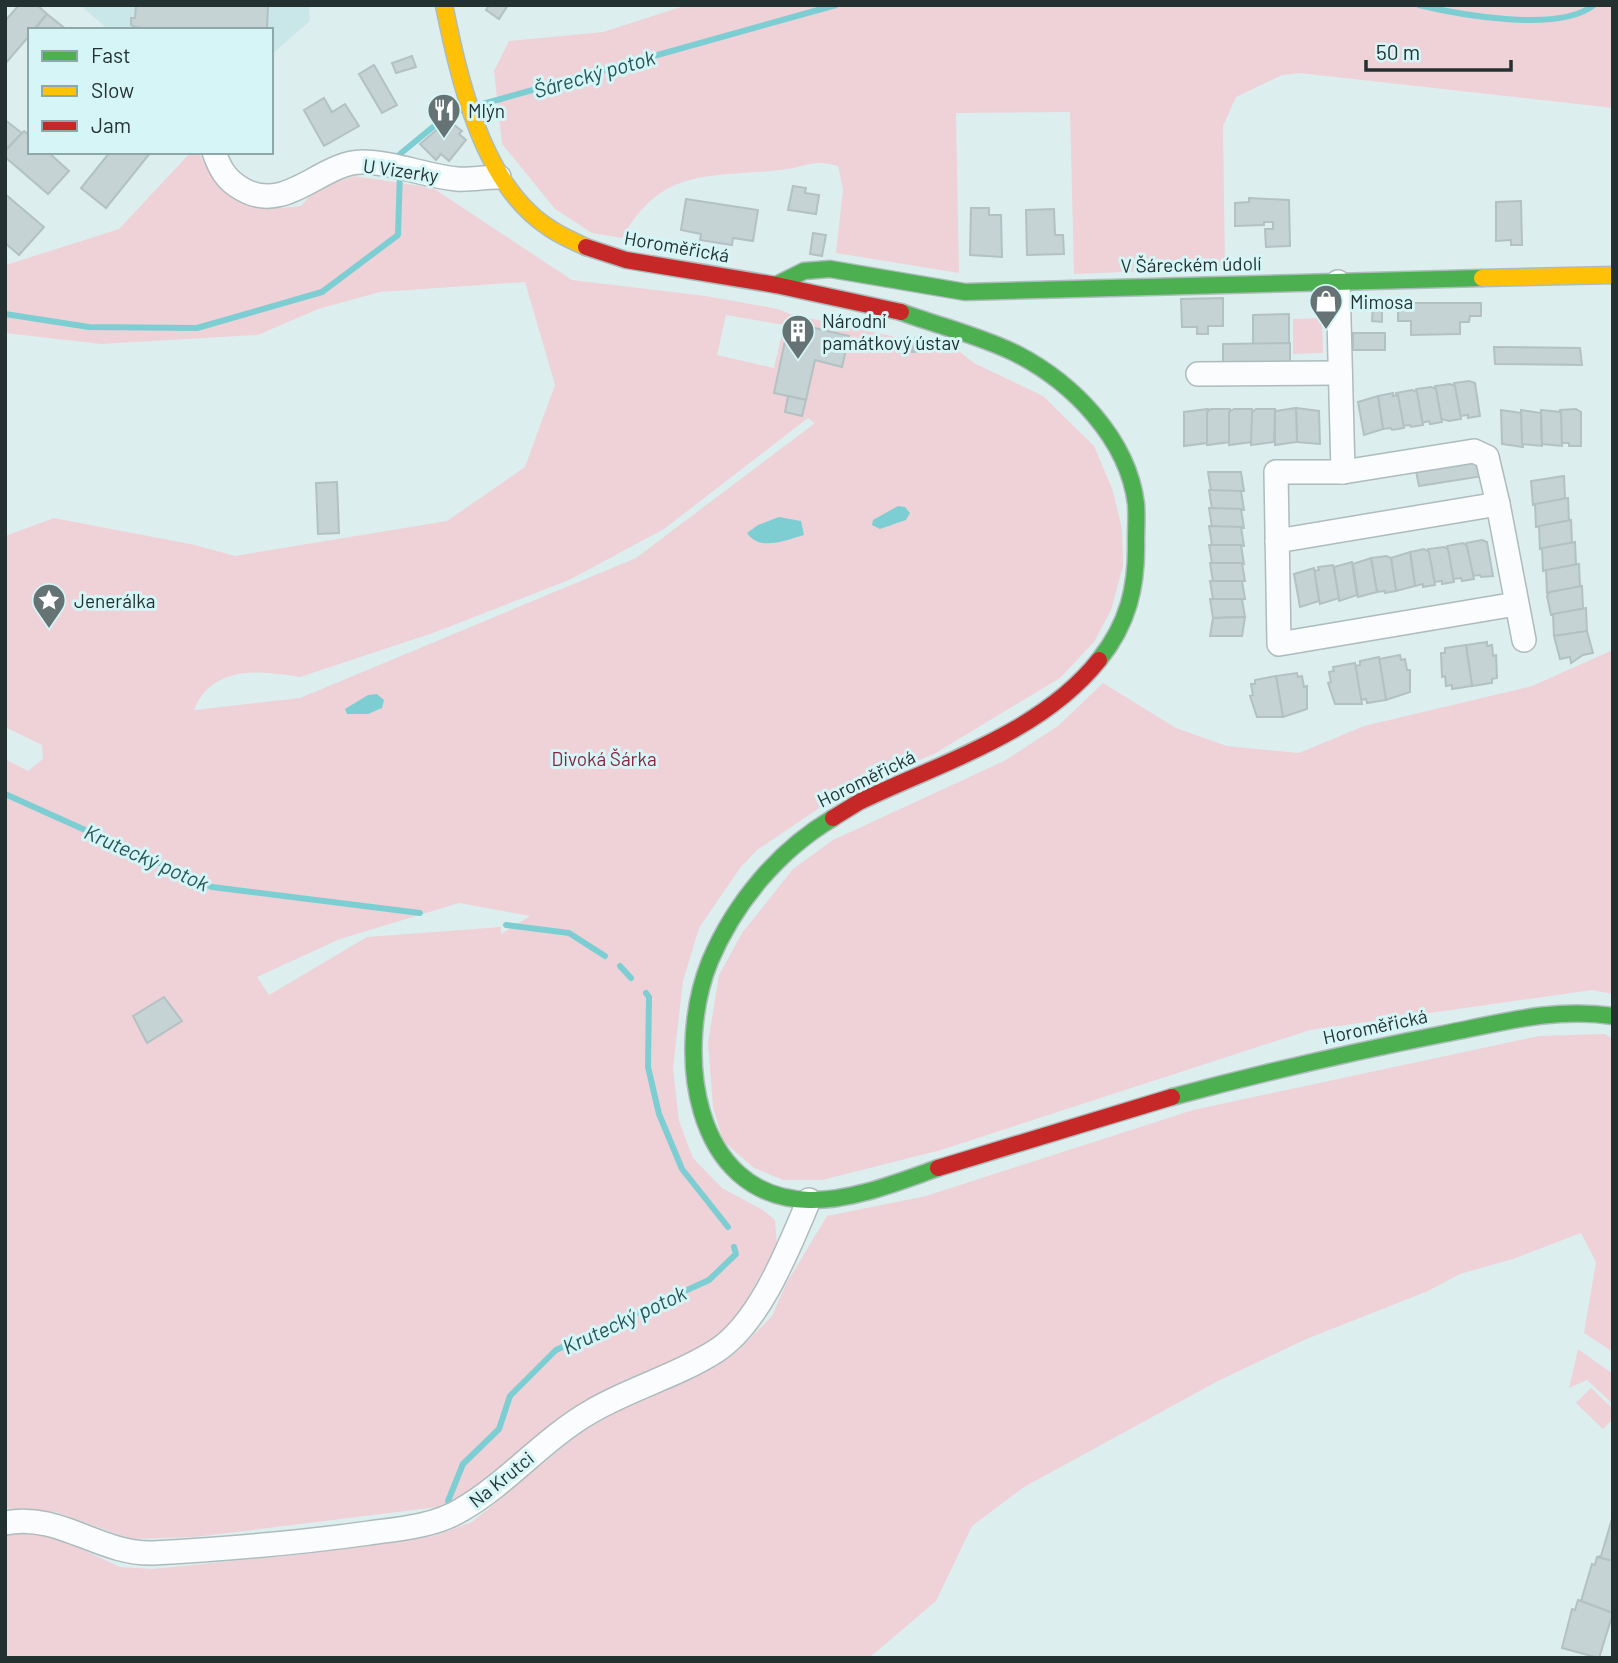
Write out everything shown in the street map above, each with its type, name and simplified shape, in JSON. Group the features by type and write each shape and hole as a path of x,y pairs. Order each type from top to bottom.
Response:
{"main road":[{"name":"Horoměřická","path":"444,5 452,53 474,118 499,177 521,204 547,226 593,251 626,260 776,285 895,310 947,327 1029,361 1075,397 1117,443 1134,491 1140,536 1136,586 1122,631 1095,668 1045,712 986,745 880,793 800,838 779,856 719,938 704,970 697,999 694,1064 699,1109 712,1145 737,1171 772,1191 809,1200 854,1193 1079,1123 1332,1056 1550,1015 1613,1016"},
{"name":"V Šáreckém údolí","path":"776,285 804,271 830,269 965,292 1613,275"}],"street":[{"name":"U Vizerky","path":"215,154 221,171 248,192 262,197 286,193 356,162 457,179 499,177"},
{"path":"1338,282 1343,472"},
{"path":"1198,374 1340,373"},
{"path":"1516,604 1279,644 1276,472 1343,472 1474,451 1487,457 1524,640"},
{"path":"1278,541 1498,504"},
{"name":"Na Krutci","path":"5,1522 49,1522 118,1548 152,1553 314,1541 397,1529 460,1511 569,1425 632,1388 704,1358 729,1341 742,1327 769,1285 809,1200"}],"shaded area":[{"path":"80,5 309,5 310,21 273,53 273,28 107,28"}],"green space":[{"path":"687,5 1613,5 1613,108 1299,73 1282,75 1236,97 1223,126 1225,268 1074,274 1070,112 956,113 959,273 836,253 843,190 838,166 829,164 815,163 788,169 690,180 671,187 654,198 622,238 592,233 555,209 502,144 494,71 509,41 603,32"},
{"name":"Divoká Šárka","path":"189,154 199,154 219,184 238,202 264,208 301,206 315,190 354,176 433,188 572,280 706,296 778,309 790,314 914,341 915,338 946,341 974,363 1043,396 1094,446 1113,491 1122,529 1123,566 1111,610 1094,642 1060,678 934,754 846,790 757,850 740,868 699,928 683,981 673,1068 679,1121 693,1158 722,1188 763,1210 775,1220 777,1245 735,1321 697,1351 626,1379 559,1417 454,1505 195,1537 131,1539 56,1512 5,1508 5,759 28,771 43,759 42,745 5,727 5,536 54,518 195,545 235,556 447,521 525,467 555,385 525,282 380,292 318,309 258,335 101,344 5,333 5,263 9,264 119,229","holes":["726,315 784,325 774,368 717,355","808,418 815,423 636,558 300,698 194,710 202,695 225,678 253,672 300,677 433,633 569,580 664,529","459,903 530,916 501,934 501,927 367,937 269,995 257,977 340,939"]},
{"path":"1322,318 1323,353 1293,354 1293,319"},
{"path":"1613,650 1613,994 1592,990 1310,1030 941,1150 822,1180 783,1180 754,1168 723,1141 713,1107 708,1043 719,975 742,933 793,869 833,840 1004,761 1058,726 1103,683 1176,728 1227,746 1299,753 1364,726 1532,686"},
{"path":"1605,1034 1613,1039 1613,1352 1584,1333 1596,1262 1581,1233 1513,1259 1460,1274 1428,1291 1304,1340 1218,1381 1024,1487 972,1526 936,1601 869,1658 5,1658 5,1533 44,1532 120,1567 152,1569 305,1554 434,1536 472,1522 580,1433 643,1397 715,1367 737,1352 772,1316 786,1284 827,1216 926,1196 1193,1110 1539,1036"},
{"path":"1578,1349 1613,1374 1613,1404 1587,1380 1569,1388"},
{"path":"1591,1388 1613,1409 1613,1419 1603,1429 1576,1403"}],"water":[{"path":"898,506 905,507 910,513 906,520 880,529 872,525 873,520"},
{"path":"779,517 801,521 804,535 781,542 766,543 752,539 747,533 758,525"},
{"path":"377,694 384,700 382,708 368,714 347,714 345,709 368,695"}],"building":[{"path":"19,5 37,5 47,14 36,28 28,28 28,37 5,64 5,21"},
{"path":"136,5 268,5 267,28 144,28 131,25 131,18 135,18"},
{"path":"489,5 508,5 499,19 486,10"},
{"path":"47,14 64,28 36,28"},
{"path":"412,56 416,67 396,73 392,63"},
{"path":"374,65 397,105 382,113 359,74"},
{"path":"324,98 332,112 345,104 359,126 324,146 304,110"},
{"path":"5,120 22,133 5,151"},
{"name":"Mlýn","path":"448,120 462,131 459,134 466,140 449,161 441,154 436,160 420,144"},
{"path":"24,131 28,134 28,154 50,154 69,171 48,194 5,157 5,151"},
{"path":"108,154 149,154 106,208 81,188"},
{"path":"793,186 806,188 805,193 819,195 816,214 788,210"},
{"path":"5,194 44,227 19,255 5,243"},
{"path":"1249,198 1289,200 1290,246 1266,247 1265,229 1273,229 1273,222 1235,226 1235,203 1249,202"},
{"path":"686,199 758,210 753,241 733,238 732,245 700,240 701,234 681,230"},
{"path":"1521,201 1522,245 1511,245 1511,240 1496,241 1496,202"},
{"path":"971,208 989,208 989,215 1001,215 1002,257 970,255"},
{"path":"1054,209 1055,235 1063,235 1064,254 1027,255 1026,210"},
{"path":"813,233 826,235 822,256 810,254"},
{"path":"1223,298 1223,326 1208,326 1208,334 1197,334 1197,327 1182,327 1181,299"},
{"path":"1373,303 1382,303 1382,322 1372,321"},
{"path":"1398,303 1481,303 1481,316 1470,316 1469,322 1460,322 1460,334 1411,335 1411,321 1398,321"},
{"path":"1289,314 1289,346 1253,346 1253,315"},
{"name":"Národní památkový ústav","path":"789,322 849,336 842,367 815,360 806,400 774,393"},
{"path":"1353,333 1385,333 1385,350 1353,350"},
{"path":"915,338 930,341 929,350 912,352"},
{"path":"1290,343 1290,367 1223,368 1223,344"},
{"path":"1494,347 1580,348 1582,365 1495,364"},
{"path":"1454,383 1475,383 1480,416 1468,418 1468,415 1460,416"},
{"path":"1435,386 1455,386 1461,419 1449,421 1441,419"},
{"path":"1416,389 1436,389 1442,422 1422,423"},
{"path":"1412,390 1417,392 1423,425 1402,426 1396,393"},
{"path":"1393,393 1393,396 1398,395 1404,428 1383,429 1378,396"},
{"path":"788,396 806,400 802,416 785,412"},
{"path":"1378,396 1383,429 1364,435 1358,402"},
{"path":"1296,408 1319,411 1320,444 1297,442"},
{"path":"1296,408 1297,442 1275,445 1275,411"},
{"path":"1208,409 1207,443 1184,446 1184,412"},
{"path":"1211,409 1230,409 1230,442 1207,445 1207,412"},
{"path":"1234,409 1252,409 1252,442 1229,445 1229,412"},
{"path":"1256,409 1275,409 1274,442 1251,445 1252,412"},
{"path":"1576,409 1581,412 1581,446 1569,446 1569,443 1561,443 1560,410"},
{"path":"1501,410 1522,413 1523,447 1502,444"},
{"path":"1521,410 1541,413 1542,446 1522,444"},
{"path":"1541,410 1561,412 1562,446 1542,444"},
{"path":"1480,461 1483,476 1419,486 1416,471"},
{"path":"1208,472 1241,472 1244,491 1211,491"},
{"path":"1564,476 1565,499 1533,505 1531,481"},
{"path":"337,482 339,533 318,534 316,483"},
{"path":"1209,490 1241,491 1244,510 1212,509"},
{"path":"1568,498 1569,521 1536,527 1535,504"},
{"path":"1209,508 1241,509 1244,528 1212,527"},
{"path":"1571,520 1572,543 1540,549 1539,526"},
{"path":"1209,526 1241,527 1244,546 1212,545"},
{"path":"1482,540 1487,542 1493,576 1472,576 1466,543"},
{"path":"1575,542 1576,565 1543,571 1542,548"},
{"path":"1463,543 1467,546 1474,579 1462,581 1461,578 1453,579 1447,546"},
{"path":"1209,545 1241,545 1244,564 1212,563"},
{"path":"1424,549 1429,552 1435,585 1415,586 1410,552"},
{"path":"1428,549 1448,549 1454,582 1442,584 1442,581 1434,582"},
{"path":"1410,552 1415,586 1396,591 1391,558"},
{"path":"1371,558 1391,558 1396,591 1377,592"},
{"path":"1371,558 1377,592 1358,597 1353,564"},
{"path":"1352,562 1357,595 1339,601 1334,567"},
{"path":"1210,563 1242,563 1245,581 1213,581"},
{"path":"1579,564 1580,587 1547,593 1546,570"},
{"path":"1333,565 1339,598 1320,604 1314,571 1319,570 1318,567"},
{"path":"1314,568 1319,601 1300,607 1294,574"},
{"path":"1210,581 1242,581 1245,599 1213,599"},
{"path":"1582,586 1583,609 1551,615 1547,596 1550,592"},
{"path":"1210,599 1242,599 1245,617 1213,618"},
{"path":"1586,608 1587,631 1554,636 1553,614"},
{"path":"1245,617 1242,636 1210,636 1213,618"},
{"path":"1587,631 1593,653 1583,655 1571,663 1570,657 1560,659 1554,636"},
{"path":"1487,642 1487,646 1492,645 1493,656 1496,655 1497,678 1492,679 1492,683 1472,686 1466,645"},
{"path":"1466,645 1472,686 1452,689 1452,685 1446,686 1445,676 1442,677 1441,653 1445,653 1445,648"},
{"path":"1400,655 1401,660 1405,659 1407,670 1410,670 1410,692 1386,700 1379,659"},
{"path":"1379,657 1386,700 1367,703 1366,699 1360,700 1355,666 1360,665 1360,661"},
{"path":"1355,663 1362,704 1335,704 1328,683 1331,682 1329,672 1334,671 1333,667"},
{"path":"1297,673 1298,677 1302,676 1304,687 1307,686 1307,709 1283,717 1276,676"},
{"path":"1276,676 1283,717 1257,717 1250,696 1253,695 1251,684 1255,684 1255,680"},
{"path":"164,997 182,1021 147,1043 133,1016"},
{"path":"1612,1519 1613,1561 1597,1557 1601,1556"},
{"path":"1597,1557 1613,1561 1613,1613 1581,1601 1592,1564 1595,1565"},
{"path":"1578,1600 1613,1613 1599,1658 1562,1648 1572,1609 1575,1610"}],"waterway":[{"name":"Šárecký potok","path":"479,105 836,5"},
{"name":"Šárecký potok","path":"1419,5 1483,17 1534,20 1558,18 1594,5"},
{"name":"Šárecký potok","path":"400,161 400,154 450,113 462,110"},
{"name":"Šárecký potok","path":"5,314 89,327 197,328 322,292 398,235 400,171"},
{"name":"Krutecký potok","path":"5,794 212,887 420,913"},
{"name":"Krutecký potok","path":"506,925 569,933 605,956"},
{"name":"Krutecký potok","path":"620,966 631,978"},
{"name":"Krutecký potok","path":"646,993 649,997 648,1067 659,1114 682,1169 728,1227"},
{"name":"Krutecký potok","path":"448,1501 463,1464 499,1429 510,1396 556,1350 709,1280 736,1254 734,1247"}],"traffic: fast":[{"path":"776,285 804,271 830,269 965,292 1482,278"},
{"path":"901,312 989,342 1038,366 1077,397 1110,436 1122,457 1136,504 1135,574 1124,619 1099,660"},
{"path":"833,818 795,846 761,879 732,918 710,961 699,996 694,1034 695,1074 702,1112 716,1146 738,1173 769,1192 809,1200 842,1197 875,1190 938,1168"},
{"path":"1172,1097 1273,1071 1507,1021 1570,1013 1613,1016"}],"traffic: slow":[{"path":"444,5 466,96 490,157 525,208 548,227 586,247"},
{"path":"1482,278 1613,275"}],"traffic: jam":[{"path":"586,247 626,260 776,285 901,312"},
{"path":"833,818 859,802 988,744 1019,727 1048,708 1099,660"},
{"path":"938,1168 1172,1097"}],"place":[{"name":"Mlýn","path":"444,140"},
{"name":"Mimosa","path":"1326,331"},
{"name":"Národní památkový ústav","path":"798,361"},
{"name":"Jenerálka","path":"49,630"}]}
